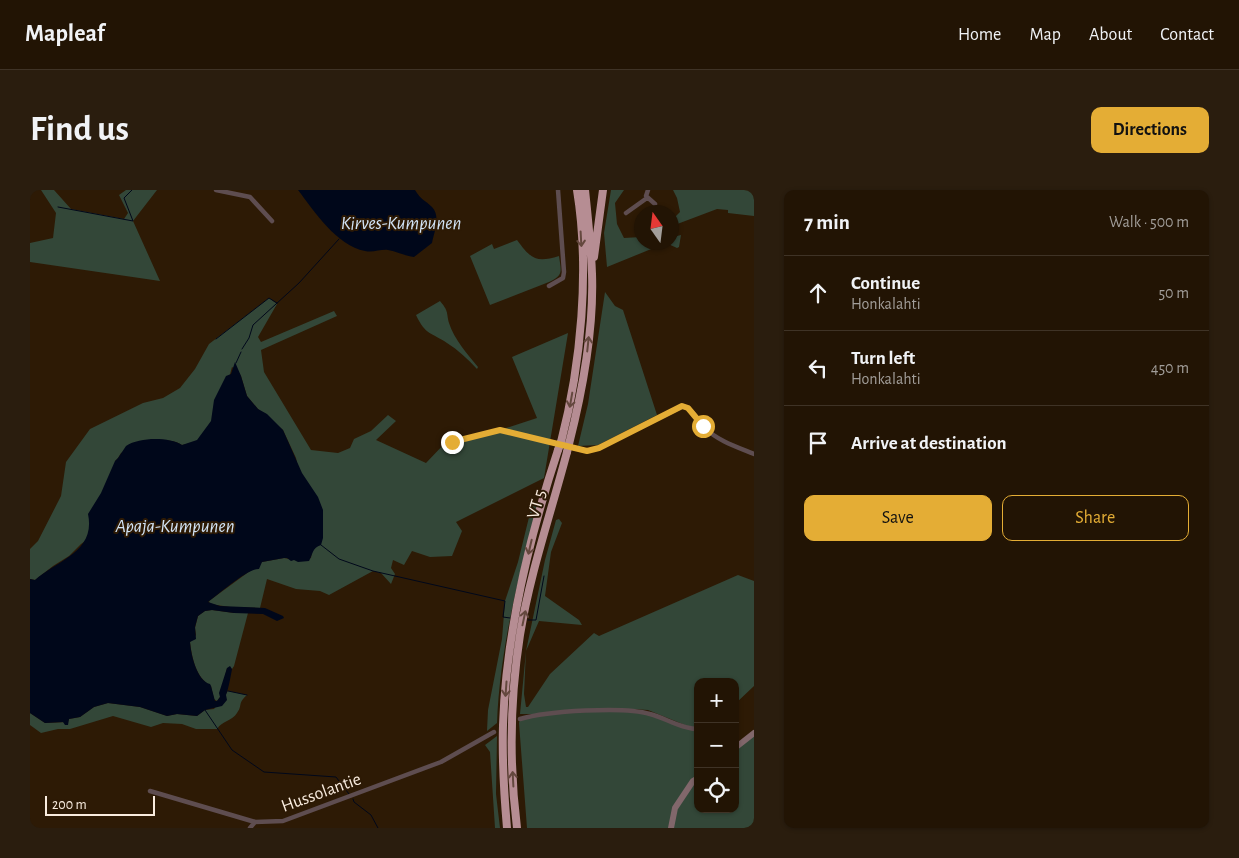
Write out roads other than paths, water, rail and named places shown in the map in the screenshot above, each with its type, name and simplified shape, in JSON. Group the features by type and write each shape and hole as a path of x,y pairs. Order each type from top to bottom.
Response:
{"highway":[{"name":"VT 5","path":"517,828 513,782 512,724 515,679 520,634 564,447 570,406 580,319 581,237 577,190"},
{"name":"VT 5","path":"506,828 503,724 506,682 514,623 531,543 579,406 585,369 592,312 592,274 585,190"},
{"path":"592,274 603,190"}],"street":[{"path":"216,190 250,196 272,221"},
{"path":"549,286 563,278 564,272 558,190"},
{"path":"647,198 648,190"},
{"path":"647,198 655,204"},
{"path":"626,213 647,198"},
{"path":"452,442 500,430 587,451 599,448 682,406 688,408 715,438 754,454"},
{"path":"520,719 536,714 633,710 651,714 689,729 694,729"},
{"name":"Hussolantie","path":"150,791 255,822 277,822 300,816 441,762 494,732"},
{"path":"739,743 754,733"},
{"path":"671,828 675,808 694,780"},
{"path":"250,828 255,822"}],"water":[{"name":"Kirves-Kumpunen","path":"298,190 415,190 435,211 436,225 432,243 414,257 388,250 368,251 355,248 336,235 327,226"},
{"name":"Apaja-Kumpunen","path":"235,362 247,396 258,409 267,414 283,430 302,473 318,497 323,510 323,538 321,545 314,550 309,561 298,562 284,558 262,562 259,569 241,577 208,602 220,606 265,608 284,618 277,621 263,614 212,610 205,611 198,616 195,627 196,639 190,642 192,654 198,673 211,686 215,701 220,697 219,693 227,668 230,666 232,669 226,695 227,700 222,706 205,710 197,716 177,714 167,716 140,707 108,703 94,707 80,717 69,719 68,725 65,725 63,722 45,723 30,713 30,579 35,580 73,554 81,546 86,538 89,527 88,514 101,493 115,461 126,446 139,441 154,439 176,442 182,445 197,440 211,421 214,400 226,376 231,374"}],"waterway":[{"path":"58,207 133,221 124,198 132,190"},
{"path":"242,349 249,338 253,325 299,283 339,239"},
{"path":"216,339 269,298 277,303"},
{"path":"236,363 241,352"},
{"path":"321,545 339,559 373,571 505,601 503,617 510,618"},
{"path":"528,620 536,620 544,576"},
{"path":"228,691 247,695"},
{"path":"205,710 232,750 264,772 336,777 349,794"},
{"path":"353,799 354,802 371,815 378,828"}]}
